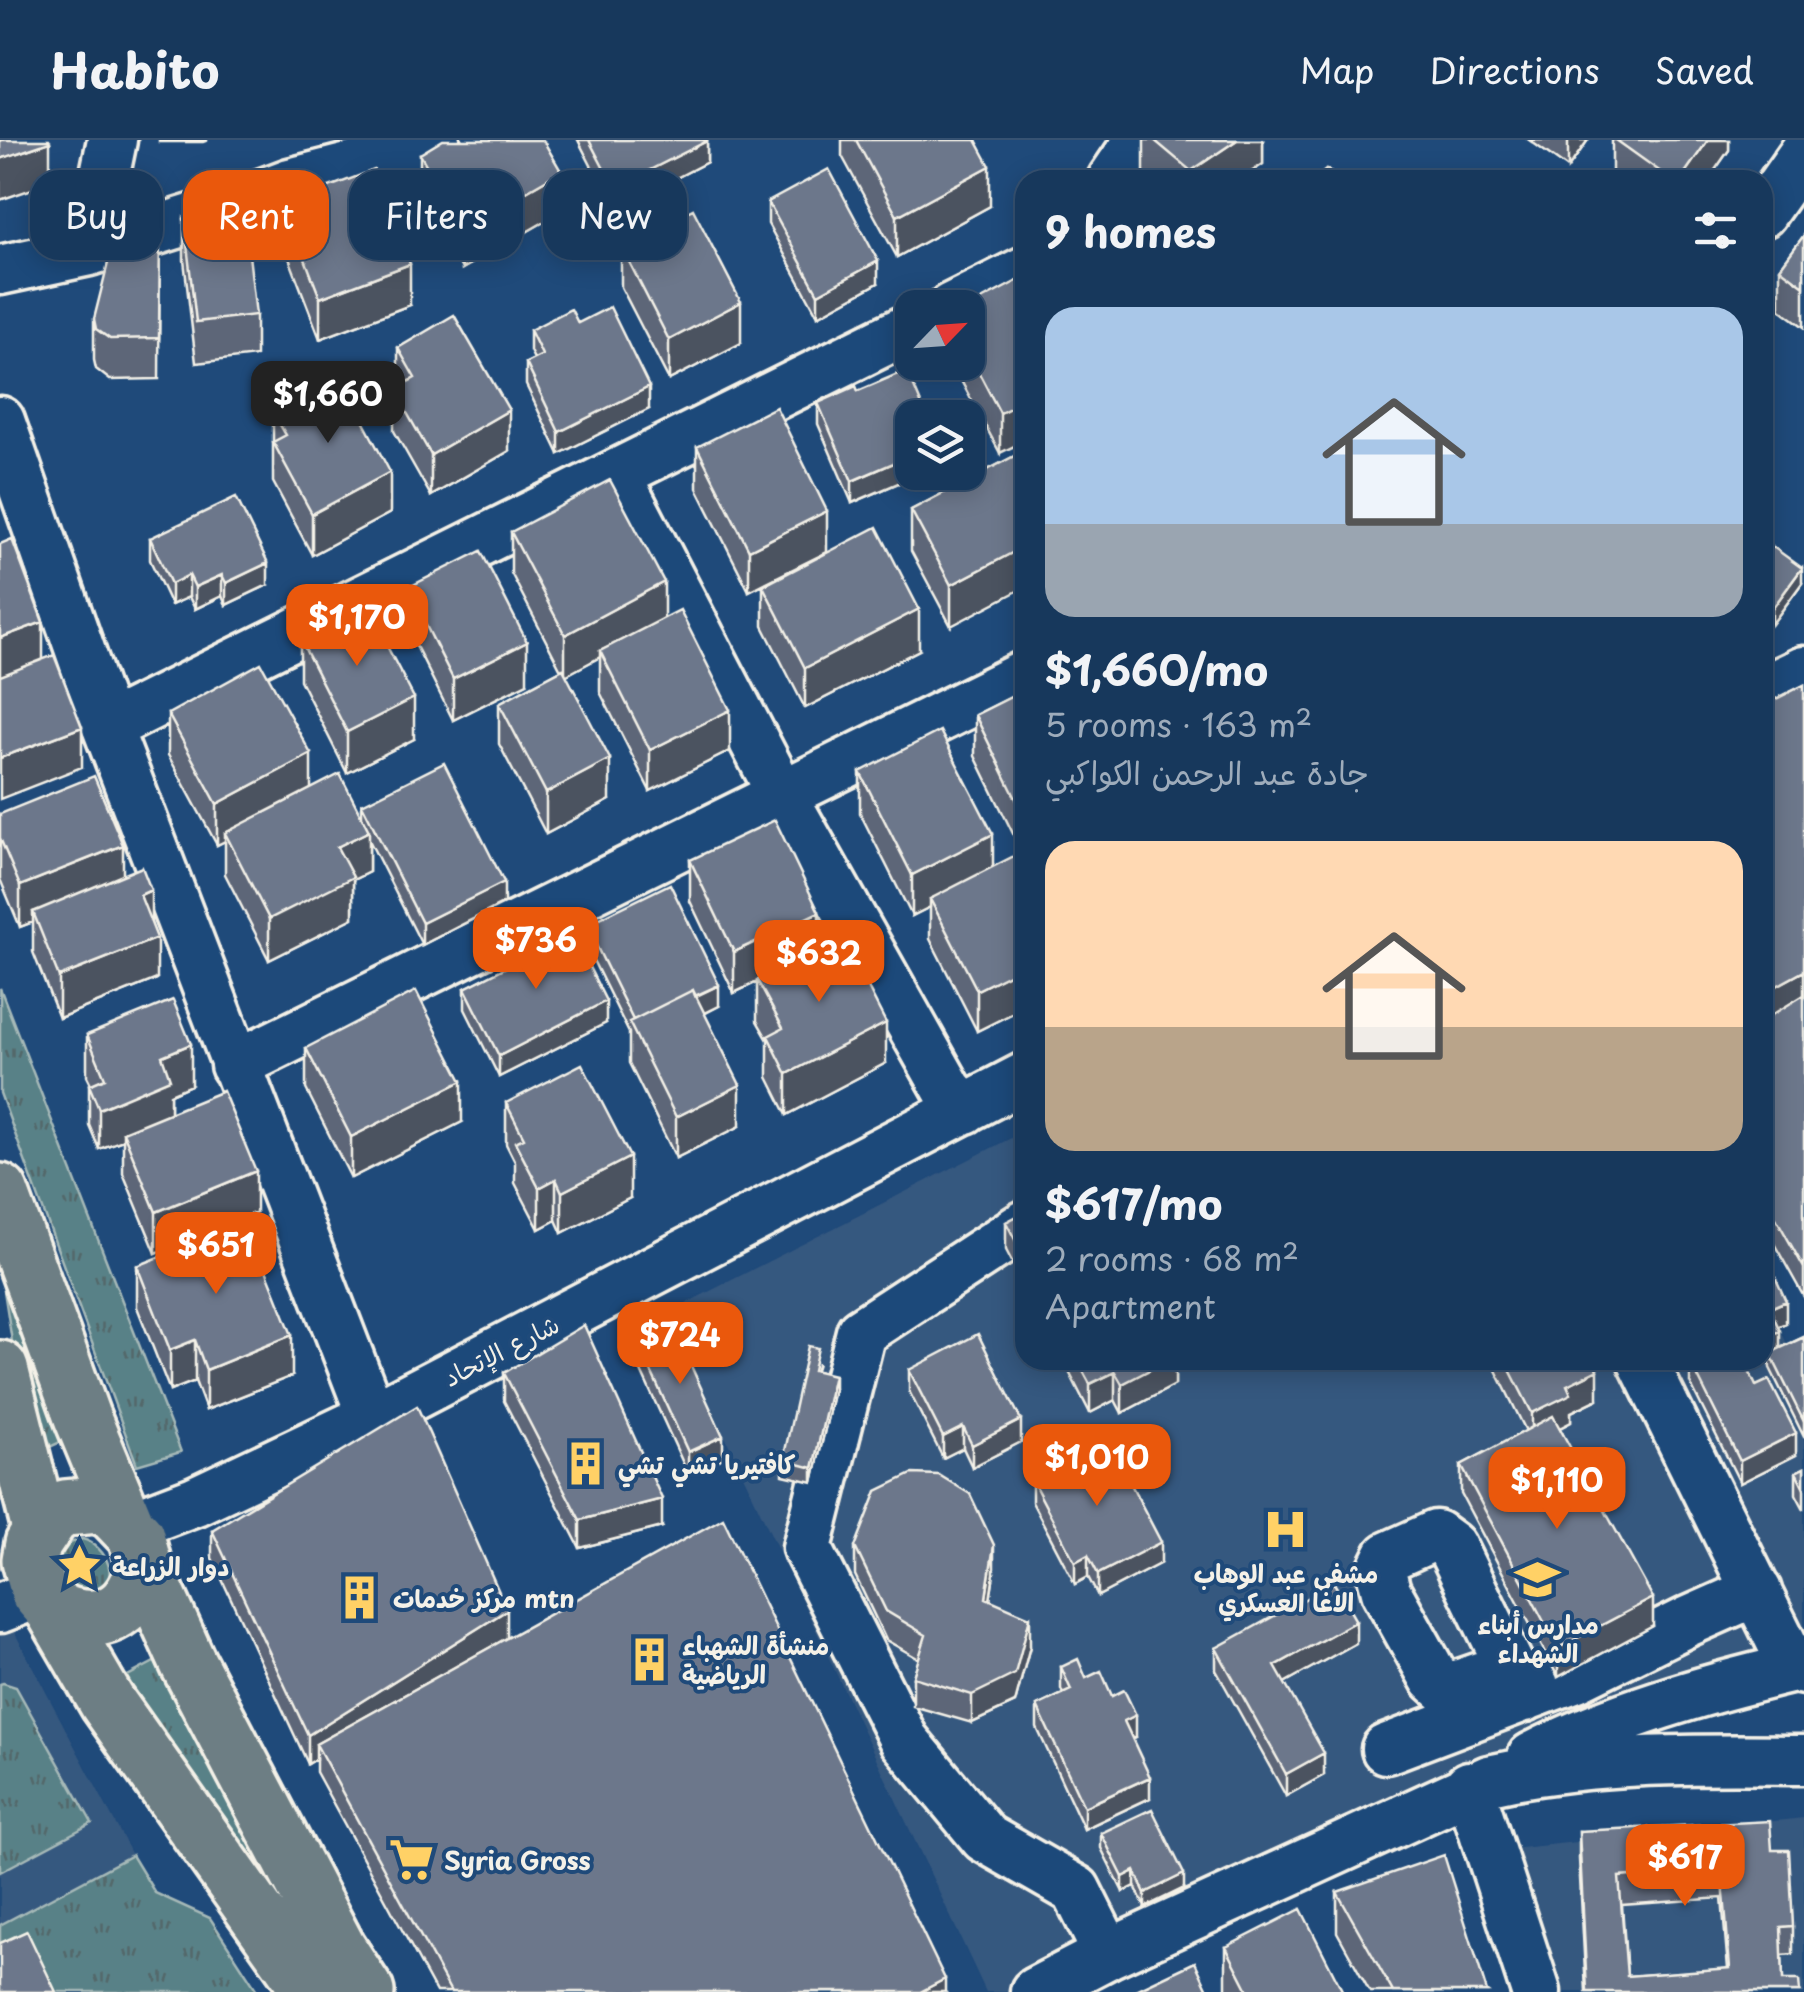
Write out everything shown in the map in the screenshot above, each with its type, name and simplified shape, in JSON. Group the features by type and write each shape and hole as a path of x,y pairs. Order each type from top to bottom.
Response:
{"main road":[{"path":"0,1192 82,1417 197,1680 338,1949 366,1992"},
{"path":"0,1369 40,1529"},
{"path":"31,1603 92,1620 112,1614 128,1603 140,1586 136,1543 112,1511 80,1505 51,1516 40,1529 30,1560 31,1603 107,1702 312,1992"}],"street":[{"path":"106,170 112,140"},
{"path":"163,228 205,215 296,162 411,152 435,140"},
{"path":"1119,170 1139,140"},
{"path":"1773,197 1804,153"},
{"path":"0,270 47,260"},
{"path":"985,291 1015,276"},
{"path":"107,727 895,335"},
{"path":"0,421 107,727 372,1417"},
{"path":"616,474 782,795 948,1090 964,1109"},
{"path":"1773,686 1804,670"},
{"path":"235,1065 1015,680"},
{"name":"شارع الإتحاد","path":"136,1543 226,1511 300,1451 1015,1082"},
{"path":"1015,1231 861,1332 807,1548 904,1740 986,1838 1076,1890 1108,1954"},
{"path":"1035,1992 1108,1954 1574,1737 1720,1686 1799,1669 1647,1370"},
{"path":"1386,1749 1517,1682 1576,1677 1757,1591"},
{"path":"1479,1783 1542,1768 1584,1764 1804,1760"},
{"path":"1479,1783 1536,1992"}],"shaded area":[{"name":"مشفى عبد الوهاب الاغا العسكري","path":"1015,1136 1015,1370 1773,1370 1773,1315 1804,1379 1804,1679 1550,1748 1023,1992 986,1992 667,1313"},
{"path":"0,1605 155,1893 210,1918 258,1992 0,1992"},
{"path":"1804,1818 1804,1992 1549,1992 1501,1850"}],"green space":[{"path":"0,988 181,1452 137,1465 0,1093"},
{"path":"2,1278 65,1440 30,1456"},
{"path":"82,1539 104,1556 110,1573 103,1588 94,1593 69,1593 53,1561 64,1545"},
{"path":"160,1659 281,1898 122,1679"},
{"path":"0,1684 16,1687 92,1823 0,1872"},
{"path":"132,1855 155,1893 210,1918 258,1992 42,1992 0,1972 0,1925"}],"building":[{"path":"0,140 49,140 50,142 0,159"},
{"path":"443,140 543,140 560,170 543,170 543,181 523,193 523,170 429,170 420,154"},
{"path":"589,140 707,140 650,170 605,170"},
{"path":"856,140 976,140 990,166 897,216"},
{"path":"1154,140 1237,140 1192,170"},
{"path":"1616,140 1708,140 1687,170 1658,170"},
{"path":"829,169 878,261 818,294 768,202"},
{"path":"349,179 349,260 408,260 410,264 320,298 305,260 329,260 329,187"},
{"path":"693,209 741,302 669,340 628,260 687,260 687,212"},
{"path":"1804,235 1804,286 1780,268"},
{"path":"109,260 160,260 159,338 110,339 96,329 94,319"},
{"path":"189,260 250,260 256,315 196,322"},
{"path":"1015,282 1015,405 1000,413 983,380 985,298"},
{"path":"610,307 649,387 559,432 526,363 542,355 530,330 571,309 578,323"},
{"path":"454,315 509,410 431,455 394,390 415,378 398,348"},
{"path":"895,375 895,380 911,380 920,400 895,400 895,462 852,481 818,403 856,386 858,391"},
{"path":"340,377 390,472 312,514 273,442 286,435 273,413"},
{"path":"776,407 827,511 749,550 697,447"},
{"path":"1015,456 1015,551 951,585 911,510 949,490 985,490 985,471"},
{"path":"610,480 664,582 565,635 511,532"},
{"path":"236,497 268,563 226,583 222,575 195,587 189,575 171,584 150,538"},
{"path":"877,527 919,609 805,668 763,586"},
{"path":"12,539 43,622 0,638 0,544"},
{"path":"1773,547 1802,568 1773,608"},
{"path":"481,551 527,642 453,679 407,588"},
{"path":"366,606 414,698 347,732 300,639"},
{"path":"680,610 730,710 650,750 600,651"},
{"path":"54,655 82,727 0,758 0,676"},
{"path":"261,663 311,754 217,804 168,714"},
{"path":"563,669 610,759 546,793 499,703"},
{"path":"1804,685 1804,971 1773,988 1773,700"},
{"path":"1015,695 1015,797 975,715"},
{"path":"940,731 993,834 912,875 860,772"},
{"path":"444,763 504,882 422,923 362,804"},
{"path":"340,774 369,831 337,847 353,877 269,919 225,833"},
{"path":"94,776 123,845 20,886 0,838 0,814"},
{"path":"775,820 819,912 734,952 690,860"},
{"path":"1015,856 1015,971 977,990 930,899"},
{"path":"142,867 151,890 140,895 157,938 59,977 33,912"},
{"path":"670,884 719,985 695,996 693,990 633,1020 586,925"},
{"path":"566,921 606,1001 499,1056 465,988 546,947 540,934"},
{"path":"842,937 886,1023 787,1074 768,1036 783,1028 757,980"},
{"path":"693,990 740,1085 676,1117 629,1022"},
{"path":"416,991 462,1081 351,1137 306,1048"},
{"path":"1804,995 1804,1268 1773,1213 1773,1014"},
{"path":"173,1000 191,1044 162,1056 170,1079 99,1109 89,1085 105,1078 87,1035"},
{"path":"582,1064 630,1157 562,1192 556,1179 539,1188 515,1142 524,1138 506,1103"},
{"path":"223,1091 256,1171 156,1212 123,1132"},
{"path":"1015,1217 1015,1240 1006,1222"},
{"path":"247,1222 292,1335 206,1370 195,1340 170,1350 137,1266"},
{"path":"1773,1272 1786,1301 1773,1307"},
{"path":"1773,1315 1780,1331 1773,1334"},
{"path":"671,1322 723,1436 688,1452 636,1338"},
{"name":"كافتيريا تشي تشي","path":"584,1325 662,1499 580,1520 504,1373"},
{"path":"978,1334 1021,1420 972,1445 963,1427 943,1437 909,1370"},
{"path":"1804,1337 1804,1422 1773,1359 1773,1352"},
{"path":"808,1346 818,1348 813,1370 834,1375 813,1468 783,1460"},
{"path":"1082,1370 1149,1370 1122,1384 1115,1372 1090,1384"},
{"path":"1510,1370 1598,1370 1567,1385 1571,1394 1532,1413"},
{"path":"1694,1370 1749,1370 1756,1386 1769,1380 1796,1433 1740,1461"},
{"name":"مركز خدمات mtn","path":"417,1406 507,1610 308,1735 212,1530"},
{"path":"1553,1416 1653,1598 1558,1648 1461,1465"},
{"path":"1108,1440 1161,1542 1098,1574 1088,1555 1075,1562 1032,1480"},
{"path":"1804,1468 1804,1488 1796,1472"},
{"path":"912,1474 939,1475 970,1494 994,1545 986,1598 1030,1617 1015,1674 972,1695 913,1677 926,1635 886,1611 855,1547 877,1491"},
{"name":"منشأة الشهباء الرياضية","path":"723,1518 945,1979 920,1992 451,1992 316,1744"},
{"path":"1334,1583 1356,1621 1275,1666 1324,1753 1286,1774 1216,1648"},
{"path":"1078,1659 1086,1678 1101,1671 1112,1696 1124,1690 1136,1715 1124,1721 1150,1777 1084,1807 1037,1706 1071,1690 1061,1667"},
{"path":"1152,1809 1184,1874 1145,1893 1135,1871 1123,1877 1101,1833"},
{"path":"1770,1821 1772,1850 1789,1850 1793,1926 1781,1927 1783,1980 1799,1980 1800,1992 1587,1992 1579,1831","holes":["1722,1869 1730,1968 1627,1976 1619,1877"]},
{"path":"1444,1855 1487,1992 1393,1992 1337,1892"},
{"path":"1301,1909 1343,1992 1249,1992 1226,1947"},
{"path":"27,1931 56,1992 0,1992 0,1943"},
{"path":"1195,1962 1209,1992 1132,1992"}],"place":[{"name":"كافتيريا تشي تشي","path":"585,1464"},
{"name":"مشفى عبد الوهاب الاغا العسكري","path":"1286,1529"},
{"name":"دوار الزراعة","path":"79,1566"},
{"name":"مدارس أبناء الشهداء","path":"1538,1580"},
{"name":"مركز خدمات mtn","path":"360,1598"},
{"name":"منشأة الشهباء الرياضية","path":"649,1659"},
{"name":"Syria Gross","path":"411,1860"}]}
